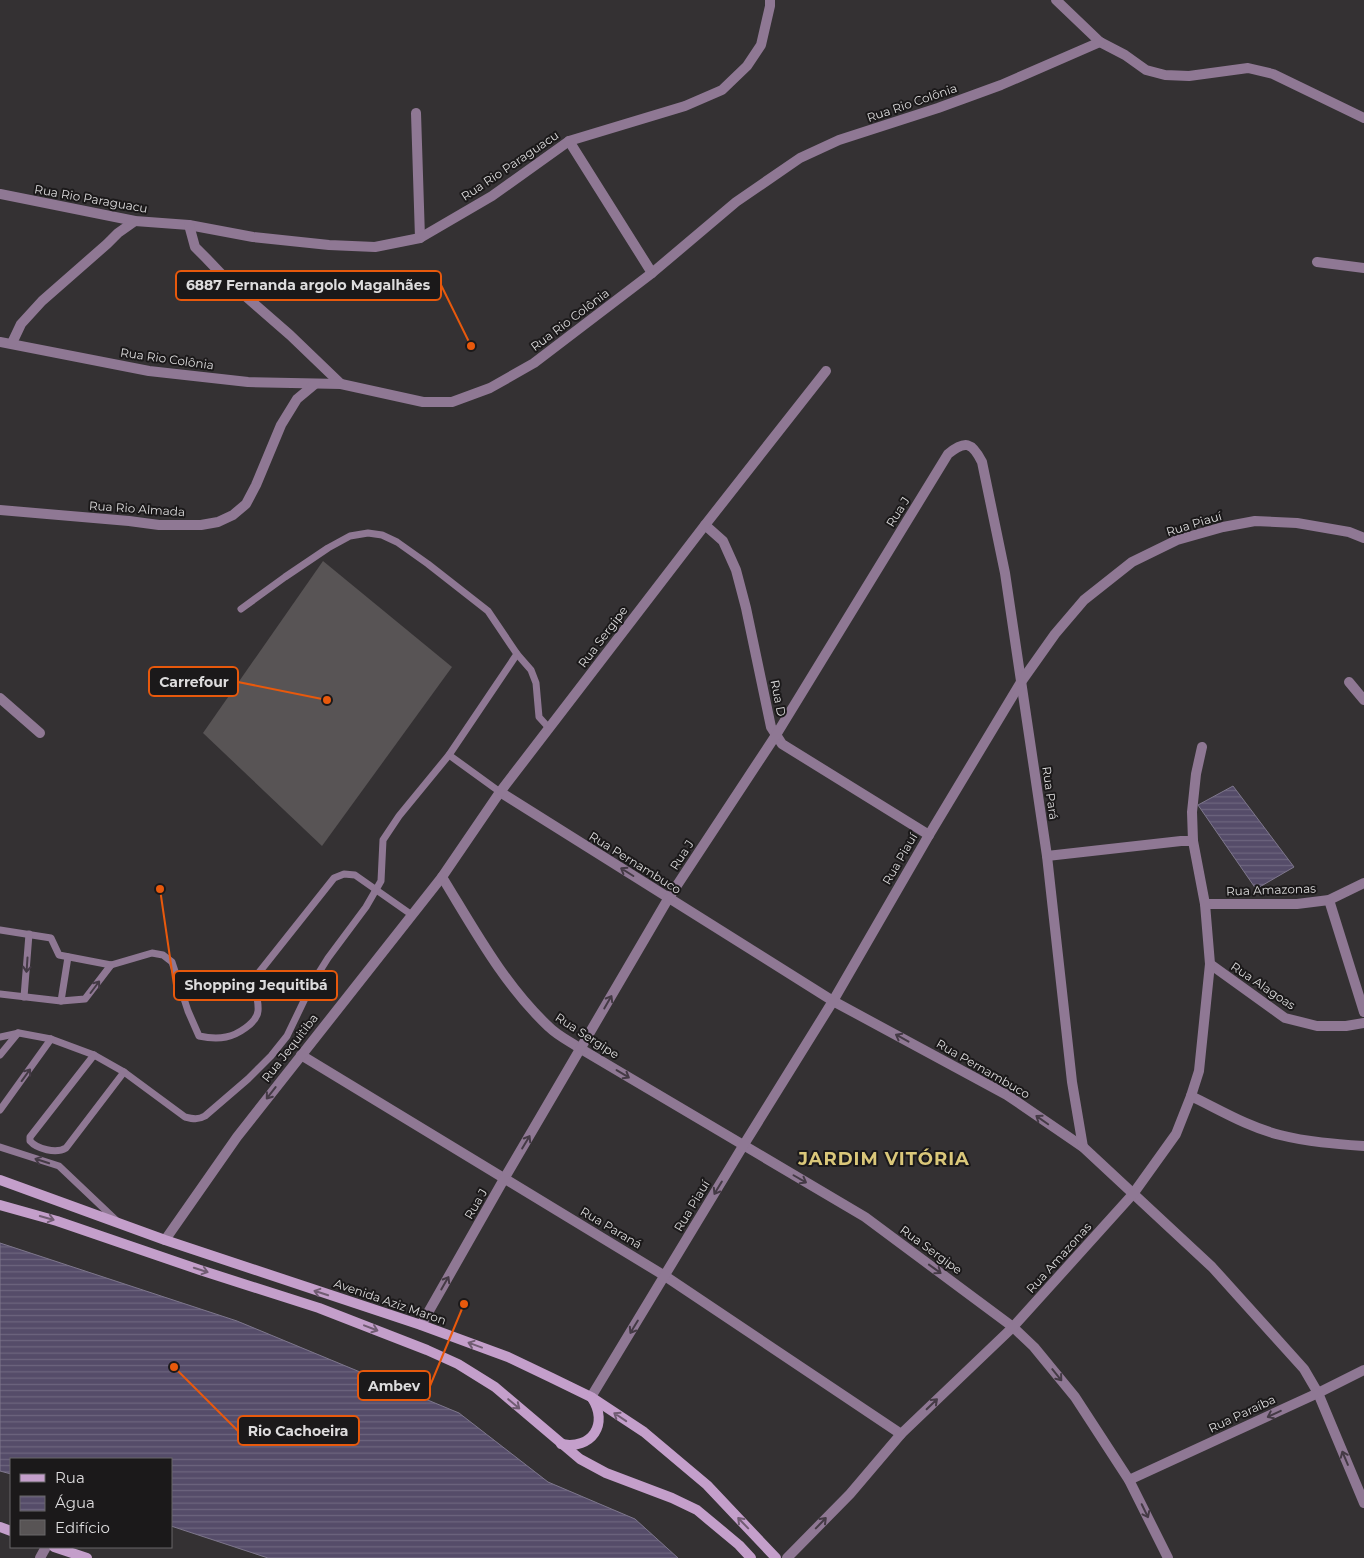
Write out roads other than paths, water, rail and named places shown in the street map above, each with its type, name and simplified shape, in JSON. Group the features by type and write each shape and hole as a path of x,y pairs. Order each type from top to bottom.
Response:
{"main road":[{"name":"Avenida Aziz Maron","path":"0,1180 165,1240 421,1325 508,1357 591,1397 644,1432 707,1485 776,1558"},
{"path":"0,1205 57,1221 319,1308 458,1364 494,1388 580,1459 606,1473 672,1498 697,1510 739,1545 751,1558"},
{"path":"560,1444 571,1446 582,1444 591,1438 597,1428 599,1417 597,1406 591,1397"},
{"path":"57,1548 87,1558"}],"street":[{"name":"Rua Rio Paraguacu","path":"0,194 135,221 189,225 253,237 329,246 375,247 420,238 492,196 569,141 685,106 722,90 747,66 761,45 770,0"},
{"path":"1056,0 1100,42 1125,55 1146,70 1165,75 1189,76 1248,68 1273,74 1364,118"},
{"name":"Rua Rio Colônia","path":"0,342 149,371 248,382 341,384 423,402 452,402 490,388 534,363 652,273 736,202 800,158 839,140 919,115 1001,85 1100,42"},
{"path":"416,113 420,238"},
{"path":"569,141 652,273"},
{"path":"12,343 21,324 42,301 118,233 135,221"},
{"path":"189,225 195,247 227,280 290,335 341,384"},
{"path":"1317,262 1364,268"},
{"name":"Rua Sergipe","path":"826,372 704,525 500,792 442,877 498,966 527,1004 550,1029 743,1146 865,1217 1013,1327 1034,1347 1075,1397 1129,1480 1168,1558"},
{"name":"Rua Rio Almada","path":"0,510 159,525 201,525 218,522 232,515 246,504 281,425 297,399 315,384"},
{"name":"Rua J","path":"421,1325 668,898 776,735 948,454 958,446 965,445 971,447"},
{"name":"Rua Pará","path":"971,447 977,452 982,462 1004,563 1047,856 1072,1082 1082,1147"},
{"name":"Rua Piauí","path":"591,1397 743,1146 834,1001 929,835 1021,682 1055,634 1084,600 1132,562 1177,540 1223,527 1255,521 1297,523 1349,532 1364,538"},
{"name":"Rua D","path":"704,525 723,541 736,570 772,727 782,744 929,835"},
{"path":"1349,682 1364,700"},
{"path":"0,698 40,733"},
{"name":"Rua Amazonas","path":"787,1558 850,1494 901,1434 1013,1327 1133,1194 1176,1134 1199,1071 1210,964 1205,904 1193,841 1192,812 1196,774 1202,747"},
{"name":"Rua Pernambuco","path":"500,792 834,1001 1007,1095 1082,1147 1212,1267 1304,1369 1318,1393 1364,1503"},
{"path":"1047,856 1193,841"},
{"name":"Rua Jequitiba","path":"165,1240 236,1138 442,877"},
{"name":"Rua Amazonas","path":"1205,904 1297,904 1329,900 1364,883"},
{"path":"1329,900 1364,1012"},
{"name":"Rua Alagoas","path":"1210,964 1285,1018 1317,1026 1346,1026 1364,1023"},
{"name":"Rua Paraná","path":"301,1055 665,1276 901,1434"},
{"path":"1191,1096 1241,1121 1278,1134 1318,1143 1364,1146"},
{"name":"Rua Paraíba","path":"1129,1480 1364,1370"}],"lane":[{"path":"241,609 328,548 350,536 368,533 382,534 428,564 488,611 517,654 531,670 536,683 539,717 549,728"},
{"path":"0,1037 18,1033 52,1039 94,1055 124,1072 185,1118 194,1120 205,1116 248,1079 271,1056 287,1036 313,982 374,896 381,881 383,840 399,816 449,755 517,654"},
{"path":"449,755 500,792"},
{"path":"0,930 51,938 59,954 111,965 152,953 162,955 172,962 188,1011 199,1036 212,1039 228,1037 252,1023 258,1012 254,980 334,878 344,874 355,875 412,915"},
{"path":"24,997 29,934"},
{"path":"61,1001 68,957"},
{"path":"0,994 61,1001 85,1000 111,965"},
{"path":"0,1056 18,1033"},
{"path":"1,1107 52,1039"},
{"path":"94,1055 30,1137 30,1141 33,1144 54,1151 61,1151 66,1148 124,1072"},
{"path":"0,1146 59,1166 120,1224"}],"water":[{"path":"1233,786 1294,867 1256,889 1198,805"},
{"path":"0,1243 237,1321 459,1413 548,1482 635,1519 678,1558 268,1558 172,1526 172,1458 10,1458 10,1474 0,1471"}],"place":[{"name":"6887 Fernanda argolo Magalhães","path":"471,346"},
{"name":"Carrefour","path":"327,700"},
{"name":"Shopping Jequitibá","path":"160,889"},
{"name":"Ambev","path":"464,1304"},
{"name":"Rio Cachoeira","path":"174,1367"}],"district":[{"name":"JARDIM VITÓRIA","path":"884,1159"}]}
